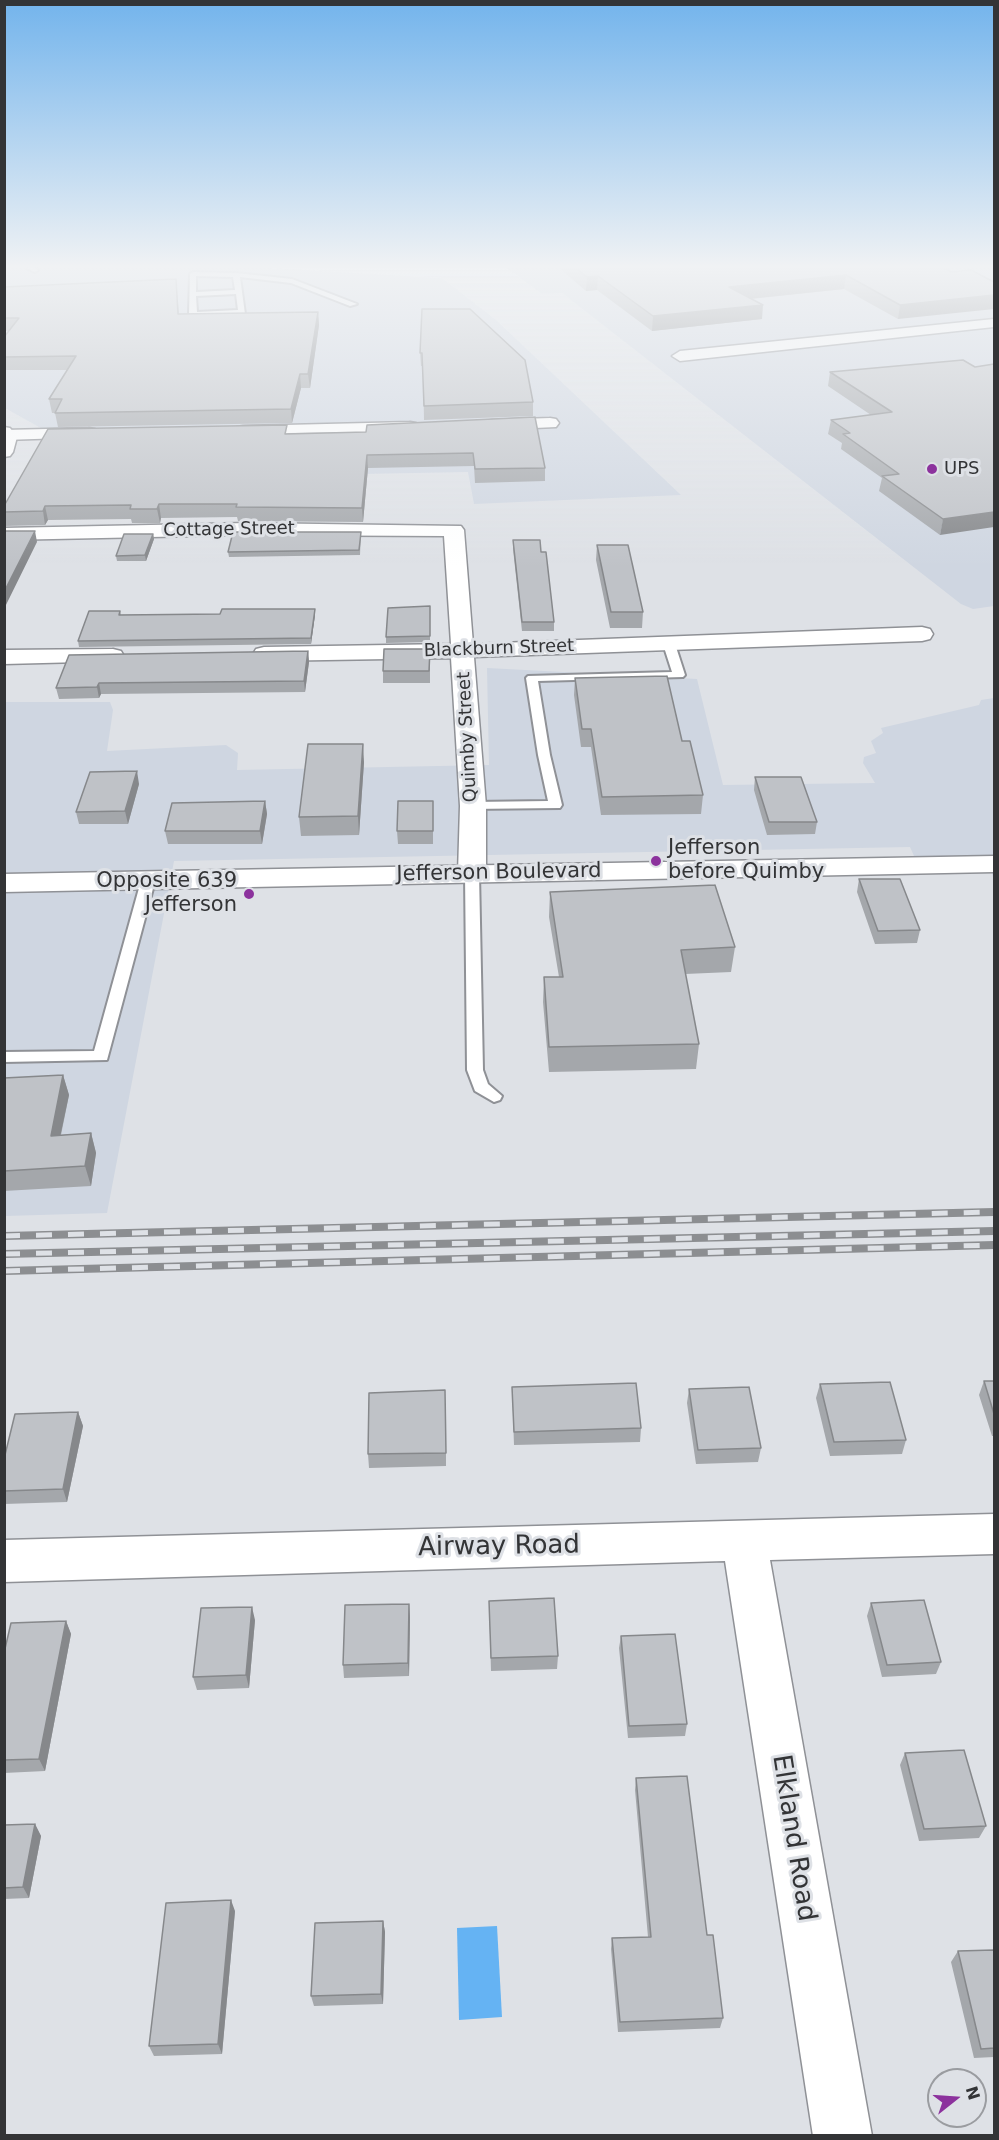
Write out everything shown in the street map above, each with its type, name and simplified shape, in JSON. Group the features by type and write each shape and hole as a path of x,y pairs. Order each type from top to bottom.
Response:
{"street":[{"path":"479,425 550,423"},
{"path":"225,431 432,427"},
{"path":"5,438 110,433"},
{"name":"Cottage Street","path":"4,534 248,529 454,530"},
{"name":"Quimby Street","path":"454,530 473,806 472,873"},
{"name":"Blackburn Street","path":"238,655 464,651 922,634"},
{"path":"4,657 133,656"},
{"name":"Jefferson Boulevard","path":"4,883 994,864"},
{"name":"Airway Road","path":"4,1561 994,1534"},
{"name":"Elkland Road","path":"744,1541 843,2136"}],"lane":[{"path":"473,806 555,805 544,755 532,678 679,675 669,644"},
{"path":"472,873 476,1070 481,1087 494,1096"},
{"path":"4,1057 101,1056 148,881"}],"shaded area":[{"path":"5,368 547,368 681,495 474,504 468,472 93,479 55,436 5,408"},
{"path":"658,368 994,368 994,606 973,609 961,604"},
{"path":"487,668 697,679 723,785 875,783 863,763 864,757 876,753 871,741 883,733 881,728 979,705 981,700 994,698 994,881 991,870 919,867 910,847 174,861 107,1213 5,1216 4,702 110,702 113,710 107,751 226,745 238,753 237,770 489,765"}],"water":[{"path":"497,1926 502,2017 459,2020 457,1928"}],"building":[{"path":"69,368 309,368 308,374 300,374 291,409 55,413 62,399 49,399"},
{"path":"423,368 526,368 533,402 424,406"},
{"path":"876,368 994,368 994,512 943,519 882,476 899,474 843,434 850,433 831,420 892,412 830,372"},
{"path":"535,417 545,468 475,469 473,453 367,455 362,508 159,504 157,509 130,509 131,505 45,506 43,511 4,512 4,506 48,429 287,425 285,434 366,432 367,425"},
{"path":"4,531 35,531 4,592"},
{"path":"233,532 361,532 359,550 228,552"},
{"path":"124,534 153,534 145,555 116,556"},
{"path":"513,540 540,540 541,552 546,552 554,622 522,622"},
{"path":"597,545 628,545 643,612 611,612"},
{"path":"430,606 430,636 386,637 388,608"},
{"path":"222,609 315,609 311,638 78,641 89,611 120,611 119,615 220,614"},
{"path":"384,649 430,649 429,671 383,671"},
{"path":"308,651 304,681 99,683 97,687 56,688 69,655"},
{"path":"667,676 682,741 690,741 703,795 602,797 591,729 582,729 575,678"},
{"path":"308,744 363,744 358,816 299,817"},
{"path":"137,771 125,811 76,812 90,772"},
{"path":"755,777 801,777 817,822 769,822"},
{"path":"265,801 260,831 165,831 172,803"},
{"path":"398,801 433,801 433,831 397,831"},
{"path":"859,879 900,879 920,930 878,931"},
{"path":"715,885 735,947 681,950 699,1044 549,1047 544,977 563,977 550,892"},
{"path":"63,1075 51,1136 91,1133 85,1166 4,1171 4,1078"},
{"path":"984,1381 994,1381 994,1414"},
{"path":"890,1382 906,1440 834,1442 820,1384"},
{"path":"636,1383 641,1428 514,1432 512,1387"},
{"path":"749,1387 761,1448 698,1450 689,1389"},
{"path":"445,1390 446,1453 368,1454 369,1393"},
{"path":"78,1412 63,1489 4,1491 4,1459 15,1414"},
{"path":"554,1598 558,1656 491,1658 489,1601"},
{"path":"924,1600 941,1662 887,1665 871,1603"},
{"path":"409,1604 408,1663 343,1665 345,1605"},
{"path":"252,1607 246,1675 193,1677 201,1608"},
{"path":"66,1621 39,1759 4,1760 4,1653 11,1623"},
{"path":"675,1634 687,1724 629,1726 621,1636"},
{"path":"964,1750 986,1826 924,1829 905,1753"},
{"path":"687,1776 707,1935 713,1935 723,2018 620,2022 612,1938 651,1937 636,1778"},
{"path":"35,1824 23,1887 4,1888 4,1825"},
{"path":"231,1900 218,2044 149,2046 166,1903"},
{"path":"383,1921 381,1994 311,1996 315,1923"},
{"path":"994,1950 994,2048 981,2049 958,1951"}],"railway":[{"path":"4,1236 994,1212"},
{"path":"4,1254 994,1231"},
{"path":"4,1271 994,1245"}],"place":[{"name":"UPS","path":"932,469"},
{"name":"Jefferson before Quimby","path":"656,861"},
{"name":"Opposite 639 Jefferson","path":"249,894"}]}
